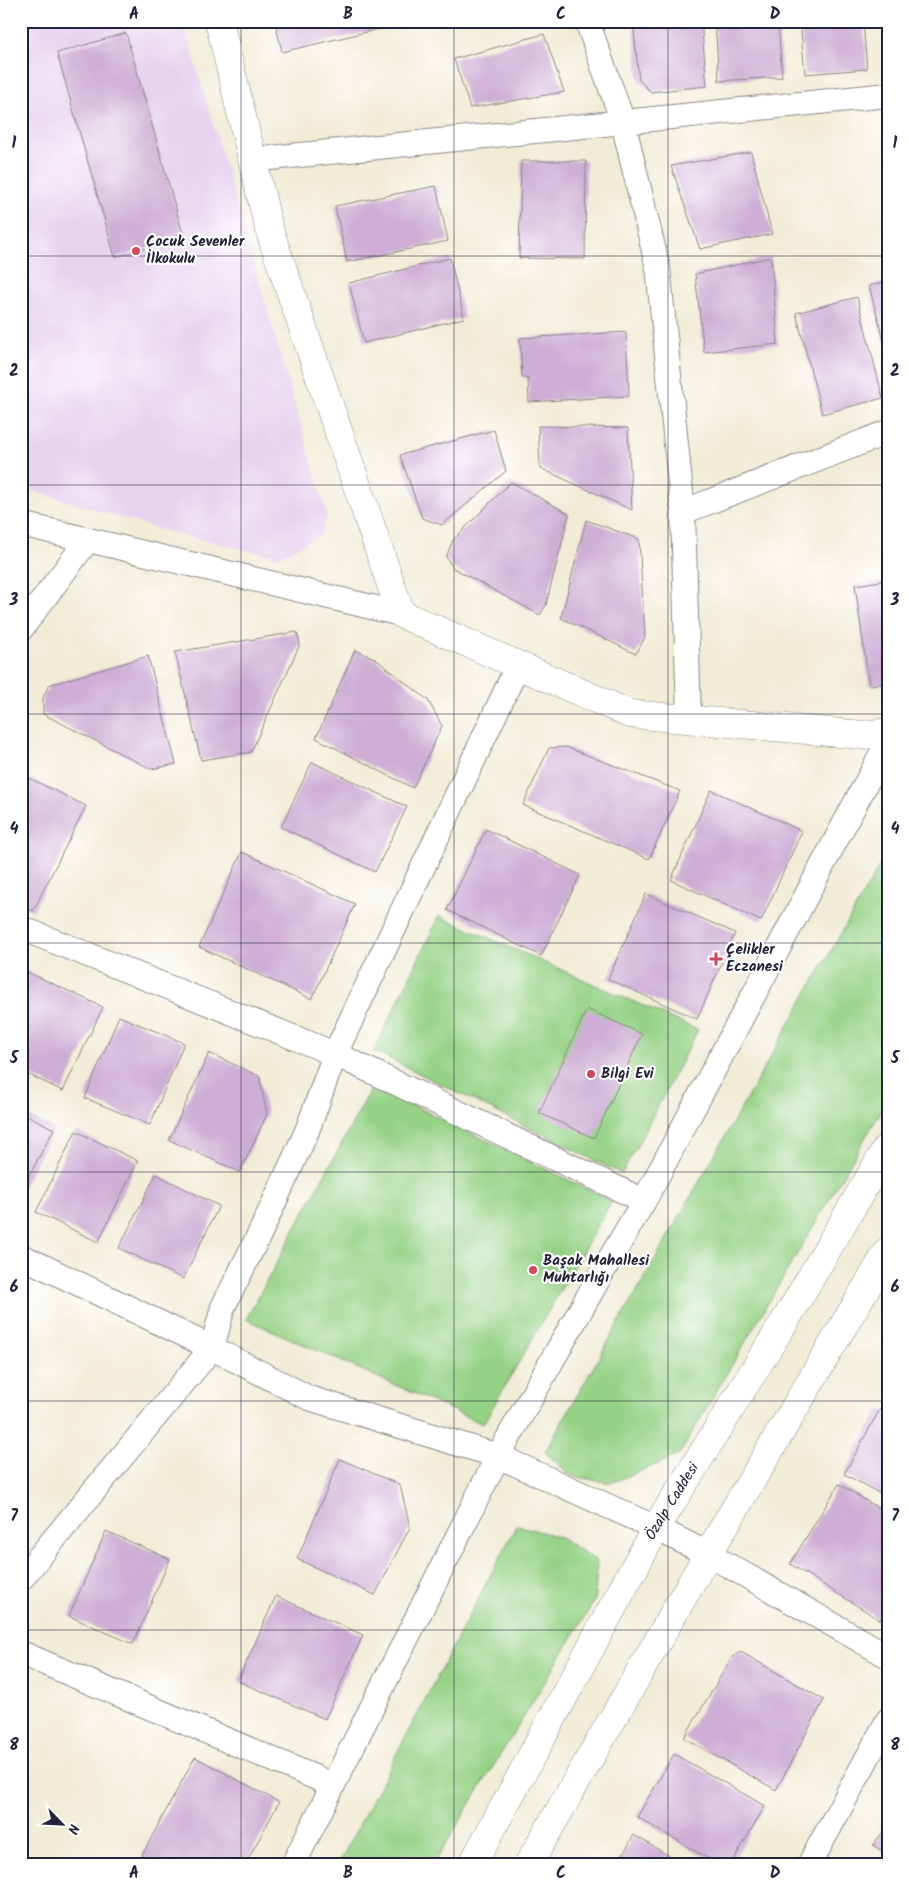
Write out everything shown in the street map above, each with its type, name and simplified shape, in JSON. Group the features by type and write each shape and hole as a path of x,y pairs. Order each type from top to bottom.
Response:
{"main road":[{"path":"219,21 269,229 401,614 630,714 863,735 888,732"},
{"name":"Özalp Caddesi","path":"472,1865 656,1528 788,1316 888,1146"},
{"path":"528,1865 708,1554 888,1251"}],"street":[{"path":"587,21 623,122 658,268 683,512 689,720"},
{"path":"252,160 888,95"},
{"path":"683,512 888,432"},
{"path":"21,524 401,614"},
{"path":"21,630 87,541"},
{"path":"21,1579 212,1348 223,1308 308,1131 334,1054 518,665"},
{"path":"293,1865 498,1456 644,1201 888,742"},
{"path":"21,928 334,1054 644,1201"},
{"path":"21,1256 212,1348 309,1398 498,1456 656,1528 708,1554 888,1656"},
{"path":"21,1653 333,1786"},
{"path":"809,1865 888,1720"}],"shaded area":[{"name":"Çocuk Sevenler İlkokulu","path":"21,21 183,21 327,514 322,534 278,557 168,532 24,488 21,480"}],"green space":[{"path":"888,851 888,1099 679,1455 611,1483 571,1476 545,1452"},
{"path":"439,916 698,1030 622,1174 374,1051"},
{"path":"373,1086 612,1201 483,1424 246,1319"},
{"path":"517,1525 559,1537 597,1561 595,1600 433,1865 338,1865"}],"building":[{"path":"275,21 385,21 387,27 282,52"},
{"path":"633,21 701,21 707,86 651,92 639,80"},
{"path":"715,21 778,21 782,77 719,81"},
{"path":"800,21 863,21 867,69 805,74"},
{"path":"126,33 184,238 115,257 57,53"},
{"path":"544,34 564,92 470,108 454,59"},
{"path":"751,152 772,234 700,249 671,166"},
{"path":"521,161 586,161 585,259 519,258"},
{"path":"436,186 448,241 347,262 335,206"},
{"path":"771,257 778,344 704,352 695,274"},
{"path":"450,258 464,318 364,343 349,283"},
{"path":"888,281 888,352 887,352 869,286"},
{"path":"857,297 883,398 822,414 796,313"},
{"path":"626,332 629,396 529,402 528,379 522,377 520,338"},
{"path":"538,426 628,428 632,510 540,468"},
{"path":"494,430 506,471 442,525 422,518 400,455"},
{"path":"511,482 569,514 546,605 540,615 453,568 446,557 453,540"},
{"path":"586,520 639,539 645,637 636,654 561,618"},
{"path":"888,580 888,683 869,685 855,585"},
{"path":"297,632 300,644 251,752 201,760 175,652"},
{"path":"355,650 374,658 428,700 442,726 413,788 316,738"},
{"path":"148,656 176,764 151,769 43,714 43,698 49,685"},
{"path":"566,747 680,791 649,859 523,805 549,748"},
{"path":"312,762 407,807 375,872 281,827"},
{"path":"21,774 86,806 33,911 21,905"},
{"path":"711,790 802,831 761,921 671,880"},
{"path":"486,829 580,875 541,956 447,910"},
{"path":"242,852 355,904 312,999 199,947"},
{"path":"646,894 735,933 697,1019 608,979"},
{"path":"21,969 103,1007 63,1091 21,1071"},
{"name":"Bilgi Evi","path":"587,1009 642,1034 594,1138 539,1113"},
{"path":"119,1016 184,1043 150,1125 85,1098"},
{"path":"209,1053 259,1076 267,1114 240,1172 169,1140"},
{"path":"21,1112 54,1129 21,1191"},
{"path":"76,1131 138,1161 98,1242 36,1212"},
{"path":"156,1174 219,1206 183,1279 119,1248"},
{"path":"880,1409 888,1413 888,1498 844,1474"},
{"path":"340,1459 400,1485 410,1527 375,1595 297,1559"},
{"path":"839,1484 888,1514 888,1606 880,1620 790,1564"},
{"path":"106,1531 170,1559 133,1644 69,1616"},
{"path":"276,1596 363,1635 325,1719 238,1681"},
{"path":"741,1652 824,1700 776,1790 684,1738 732,1657"},
{"path":"674,1754 765,1806 731,1865 719,1865 637,1817"},
{"path":"195,1757 279,1802 245,1865 159,1865 142,1855"},
{"path":"888,1825 888,1855 873,1845"},
{"path":"634,1835 684,1865 617,1865"}],"place":[{"name":"Çocuk Sevenler İlkokulu","path":"136,251"},
{"name":"Çelikler Eczanesi","path":"716,959"},
{"name":"Bilgi Evi","path":"591,1074"},
{"name":"Başak Mahallesi Muhtarlığı","path":"533,1270"}]}
